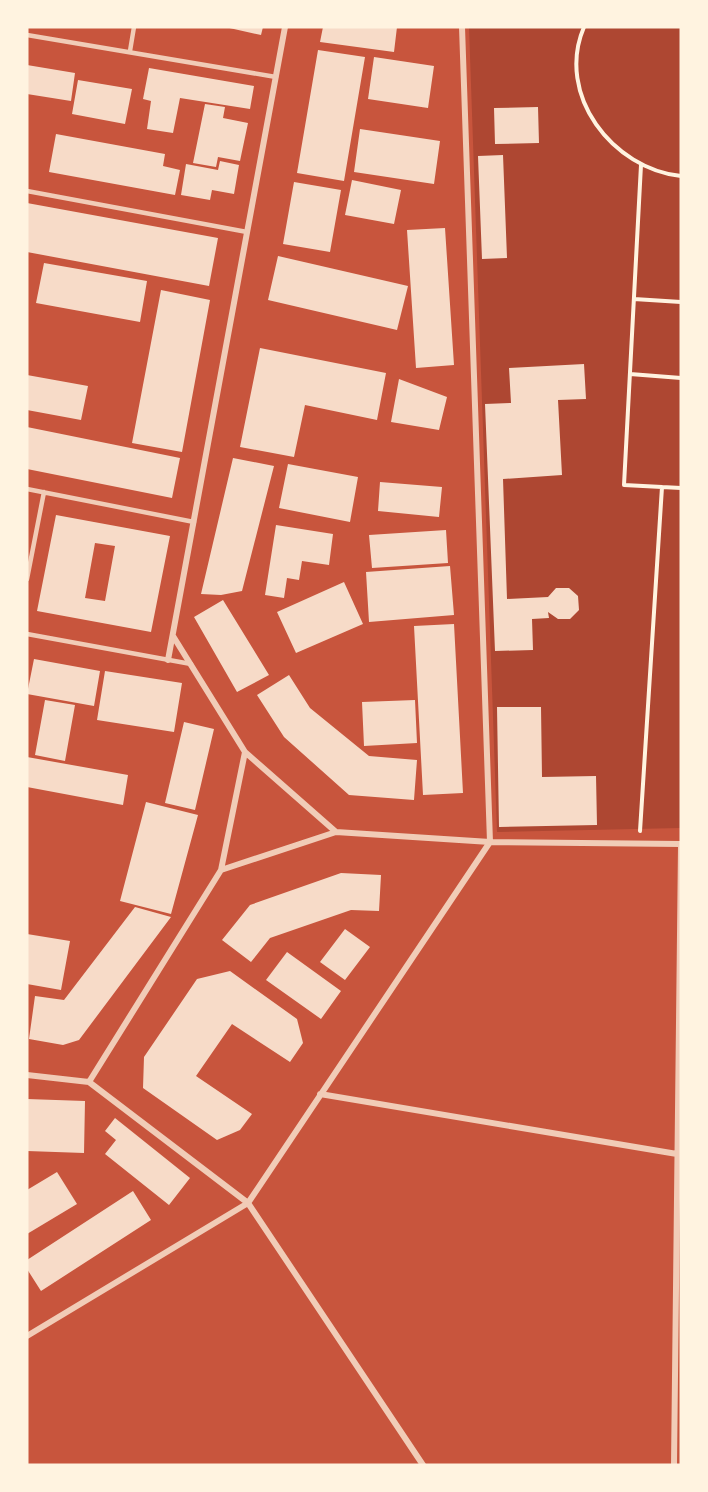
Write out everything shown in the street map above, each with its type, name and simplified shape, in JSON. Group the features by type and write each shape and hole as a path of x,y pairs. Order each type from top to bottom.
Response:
{"street":[{"path":"168,660 285,27"},
{"path":"27,1336 248,1203 490,842 462,27"},
{"path":"173,636 245,752 336,832"},
{"path":"89,1082 221,870 245,752"},
{"path":"221,870 336,832 490,842 681,845 674,1465"},
{"path":"27,1075 89,1082 248,1203 423,1465"},
{"path":"320,1094 677,1155"}],"lane":[{"path":"130,51 134,27"},
{"path":"27,35 276,76"},
{"path":"27,191 247,232"},
{"path":"27,489 194,522"},
{"path":"27,579 44,492"},
{"path":"27,634 191,664"}],"path":[{"path":"584,27 580,36 577,72 586,109 606,140 632,161 663,174 681,176"},
{"path":"641,165 624,485 681,488"},
{"path":"634,299 681,302"},
{"path":"630,374 681,378"},
{"path":"639,843 662,487"}],"shaded area":[{"path":"469,27 681,27 681,828 497,832"}],"building":[{"path":"225,27 263,27 261,35"},
{"path":"323,27 397,27 394,52 320,42"},
{"path":"318,50 365,57 344,181 297,173"},
{"path":"374,57 434,66 428,108 368,99"},
{"path":"27,65 75,73 71,101 27,94"},
{"path":"149,68 254,86 250,109 180,98 173,133 147,129 151,101 143,99"},
{"path":"78,80 132,89 125,124 72,114"},
{"path":"205,104 225,107 223,118 248,123 240,161 218,157 216,167 193,163"},
{"path":"538,107 539,143 495,144 494,108"},
{"path":"360,129 440,141 434,184 354,172"},
{"path":"56,134 165,154 163,166 180,170 175,195 49,172"},
{"path":"503,155 507,258 482,259 478,156"},
{"path":"220,161 239,165 234,194 212,190 210,200 181,195 186,164 218,170"},
{"path":"352,180 401,190 394,224 345,215"},
{"path":"294,182 341,190 330,252 283,244"},
{"path":"27,203 218,238 209,286 27,252"},
{"path":"445,228 454,365 416,368 407,230"},
{"path":"278,256 408,286 397,330 268,300"},
{"path":"44,263 147,281 140,322 36,303"},
{"path":"161,290 210,300 182,452 132,443"},
{"path":"260,348 386,373 377,420 305,405 294,457 240,447"},
{"path":"584,364 586,399 558,400 562,475 503,479 507,599 548,597 556,588 569,588 578,596 579,610 570,619 558,619 548,612 549,618 532,619 533,650 495,651 485,404 511,403 509,368"},
{"path":"27,375 88,386 81,420 27,410"},
{"path":"399,379 447,397 439,430 391,422"},
{"path":"27,427 180,458 172,498 27,469"},
{"path":"233,458 274,466 242,591 221,595 201,594"},
{"path":"288,464 358,477 350,522 279,508"},
{"path":"380,482 442,487 439,517 378,511"},
{"path":"56,515 170,536 151,632 37,611","holes":["95,543 115,546 105,601 85,598"]},
{"path":"276,525 333,534 329,565 302,561 299,580 287,578 284,598 265,595"},
{"path":"446,530 448,563 372,568 369,535"},
{"path":"450,566 454,615 369,622 366,572"},
{"path":"344,582 363,624 296,653 277,612"},
{"path":"223,600 269,675 237,692 194,617"},
{"path":"454,624 463,793 423,795 414,626"},
{"path":"34,659 100,671 94,706 27,694"},
{"path":"105,671 182,683 174,732 97,720"},
{"path":"289,675 310,708 369,756 417,760 414,800 349,795 284,737 257,695"},
{"path":"45,700 75,705 65,761 35,755"},
{"path":"415,700 417,743 364,746 362,702"},
{"path":"497,707 541,707 542,777 596,776 597,825 499,827"},
{"path":"184,722 214,729 195,810 165,803"},
{"path":"27,757 128,775 123,805 27,787"},
{"path":"146,802 198,815 171,914 120,901"},
{"path":"341,873 381,875 379,911 351,910 270,938 251,962 222,940 250,905"},
{"path":"135,907 171,917 79,1040 63,1045 29,1039 35,996 64,1000"},
{"path":"345,929 370,947 345,980 320,962"},
{"path":"27,934 70,941 61,990 27,984"},
{"path":"287,952 341,991 321,1019 266,980"},
{"path":"230,971 297,1019 303,1043 290,1062 232,1024 196,1076 252,1114 240,1130 217,1140 143,1088 144,1057 197,979"},
{"path":"27,1099 85,1101 84,1153 27,1151"},
{"path":"115,1118 190,1178 169,1205 105,1154 116,1140 105,1131"},
{"path":"57,1172 77,1204 27,1234 27,1190"},
{"path":"133,1191 151,1220 41,1291 27,1269 27,1260"}]}
